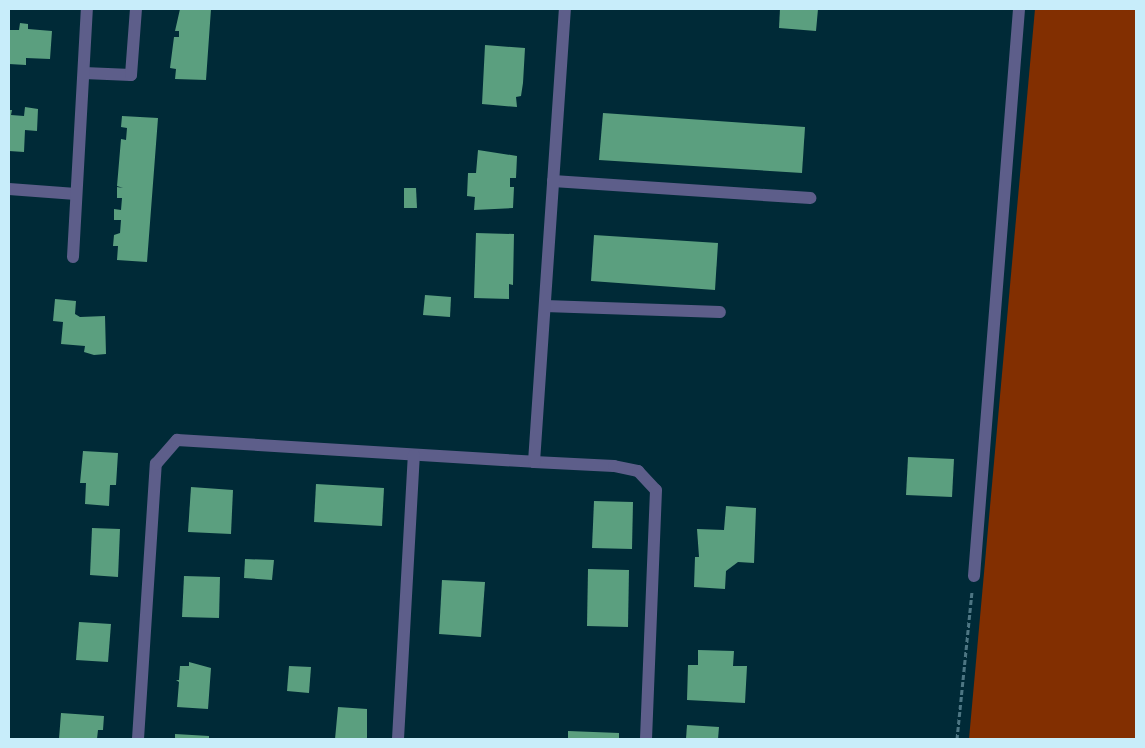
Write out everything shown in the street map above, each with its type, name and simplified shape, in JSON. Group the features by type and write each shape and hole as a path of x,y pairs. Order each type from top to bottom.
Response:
{"street":[{"path":"73,256 87,9"},
{"path":"84,73 131,75 136,9"},
{"path":"534,462 565,9"},
{"path":"974,576 1019,9"},
{"path":"553,181 810,198"},
{"path":"9,189 76,194"},
{"path":"545,306 720,312"},
{"path":"138,739 156,464 177,440 614,466 638,471 656,490 646,739"},
{"path":"398,739 414,455"}],"path":[{"path":"957,739 974,576"}],"shaded area":[{"path":"1035,9 1136,9 1136,739 969,739"}],"building":[{"path":"180,9 211,9 206,80 175,79 176,69 170,68 174,37 179,37 179,31 175,31"},
{"path":"780,9 818,9 816,31 779,28"},
{"path":"20,23 28,24 28,29 52,31 50,59 26,58 26,65 9,64 9,30 19,30"},
{"path":"485,45 525,48 523,83 521,96 516,97 517,107 482,104"},
{"path":"25,107 38,109 37,131 25,130 24,152 9,151 9,110 12,110 11,115 24,116"},
{"path":"603,113 805,127 802,173 599,160"},
{"path":"122,116 158,118 147,262 117,260 118,246 113,246 114,235 120,233 121,220 114,220 114,209 121,210 122,198 117,198 117,187 123,188 117,186 121,139 126,140 127,128 121,127"},
{"path":"478,150 517,156 516,178 510,178 510,187 514,187 513,208 474,210 475,197 467,196 468,173 476,173"},
{"path":"404,188 416,188 417,208 404,208"},
{"path":"476,233 514,234 513,285 509,284 509,299 474,298"},
{"path":"594,235 718,243 715,290 591,281"},
{"path":"425,295 451,297 450,317 423,315"},
{"path":"55,299 76,301 75,314 80,317 105,316 106,354 94,355 84,352 85,346 61,344 63,322 53,321"},
{"path":"83,451 118,453 116,485 110,485 109,506 85,504 86,483 80,483"},
{"path":"908,457 954,459 952,497 906,495"},
{"path":"316,484 384,488 382,526 314,522"},
{"path":"191,487 233,490 231,534 188,532"},
{"path":"594,501 633,502 632,549 592,548"},
{"path":"726,506 756,508 754,563 738,562 726,571 725,589 694,587 695,557 699,557 697,529 724,530"},
{"path":"92,528 120,529 118,577 90,575"},
{"path":"245,559 274,560 272,580 244,578"},
{"path":"588,569 629,570 628,627 587,626"},
{"path":"184,576 220,577 219,618 182,617"},
{"path":"442,580 485,582 481,637 439,634"},
{"path":"79,622 111,624 108,662 76,660"},
{"path":"698,650 734,651 733,666 747,666 745,703 687,700 688,665 698,665"},
{"path":"189,662 211,668 208,709 177,707 179,682 176,680 179,680 180,666 189,666"},
{"path":"289,666 311,667 309,693 287,691"},
{"path":"338,707 367,709 367,739 335,739"},
{"path":"61,713 104,716 103,730 98,730 97,739 59,739"},
{"path":"687,725 719,727 718,739 686,739"},
{"path":"568,731 619,733 619,739 568,739"},
{"path":"175,734 209,736 209,739 175,739"}]}
